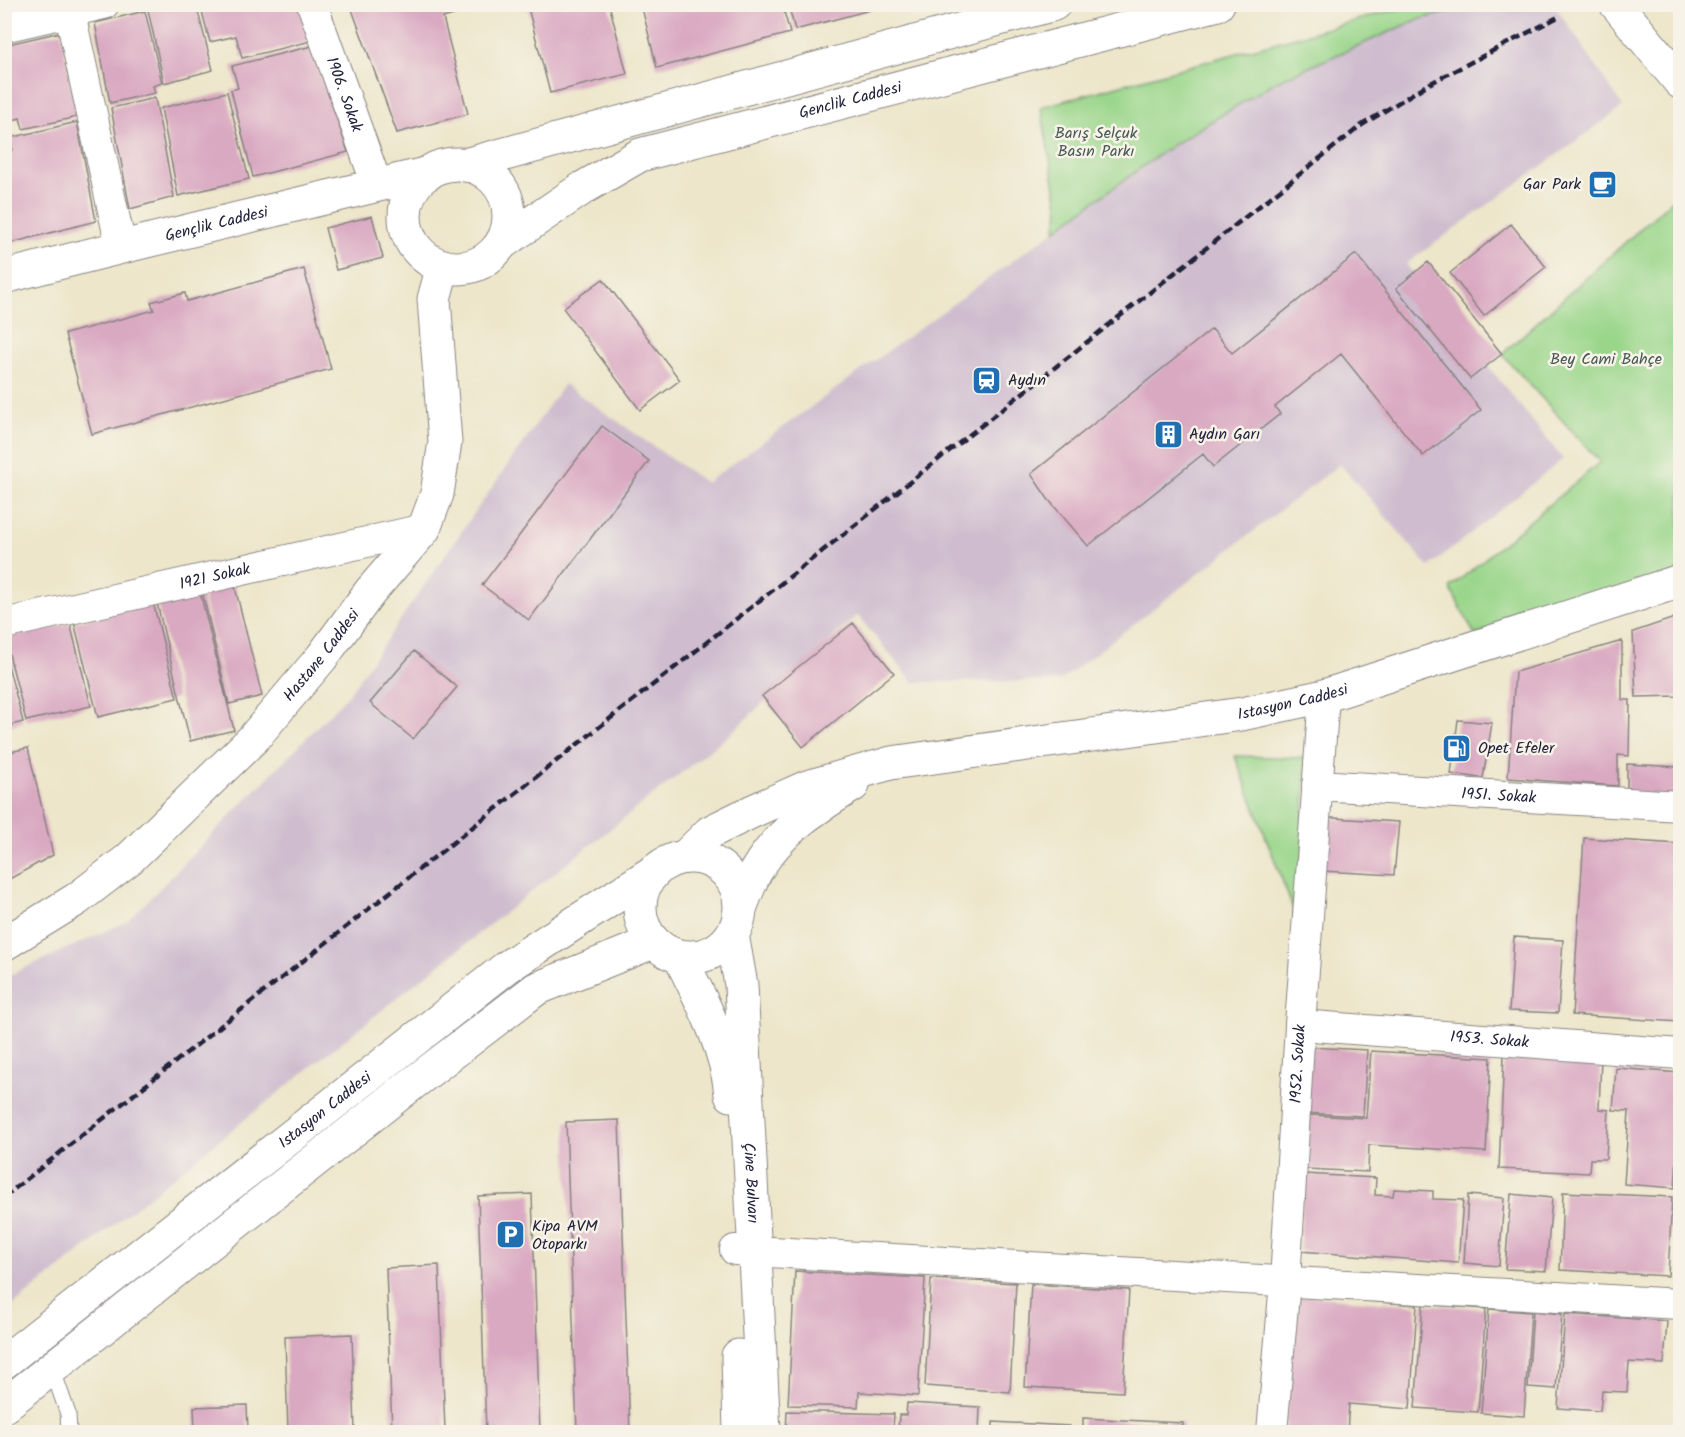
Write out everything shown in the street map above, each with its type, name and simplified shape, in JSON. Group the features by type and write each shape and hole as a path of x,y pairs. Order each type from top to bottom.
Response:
{"main road":[{"path":"465,165 485,172 505,196 509,216 508,227 502,243 491,255 476,264 460,268 443,266 428,259 415,247 408,232 405,215 408,199 416,184 429,173 445,165 465,165 1054,4"},
{"name":"Genclik Caddesi","path":"502,243 583,188 640,155 1218,4"},
{"path":"1616,4 1680,82"},
{"name":"Gençlik Caddesi","path":"4,277 429,173"},
{"name":"Hastane Caddesi","path":"4,944 77,899 129,859 252,740 322,657 370,592 424,529 437,494 444,442 434,299 443,266"},
{"name":"Istasyon Caddesi","path":"685,857 710,832 753,811 807,787 891,763 1242,714 1324,696 1680,581"},
{"path":"4,1406 536,989 667,949 696,957 710,953 723,945 756,871 778,841 799,819 891,763"},
{"path":"656,870 670,861 685,857"},
{"name":"Çine Bulvarı","path":"685,857 702,858 717,864 729,875 738,890 736,920 741,985 745,1251 740,1432"},
{"name":"Istasyon Caddesi","path":"4,1362 507,967 656,870"},
{"name":"Çine Bulvarı","path":"656,870 646,882 640,897 640,913 644,929 667,949 708,1016 729,1073 764,1432"}],"street":[{"path":"4,27 69,9 104,4"},
{"name":"1906. Sokak","path":"312,4 377,185"},
{"path":"69,9 121,247"},
{"name":"1921 Sokak","path":"4,624 424,529"},
{"name":"1952. Sokak","path":"1272,1432 1285,1282 1300,1025 1324,696"},
{"name":"1951. Sokak","path":"1317,785 1680,806"},
{"name":"1953. Sokak","path":"1300,1025 1680,1054"},
{"path":"745,1251 1680,1304"}],"lane":[{"path":"52,1368 68,1414 69,1432"}],"shaded area":[{"path":"1474,5 1555,5 1623,107 1406,264 1563,459 1429,567 1340,464 1060,681 913,682 857,615 729,735 5,1312 5,977 128,921 348,695 564,384 706,483 1171,146 1277,81 1417,20"}],"green space":[{"name":"Barış Selçuk Basın Parkı","path":"1412,5 1474,5 1417,20 1277,81 1171,146 1055,230 1059,211 1041,107"},
{"name":"Bey Cami Bahçe","path":"1680,193 1680,573 1475,635 1450,588 1600,462 1502,354"},
{"path":"1235,756 1306,758 1300,927"}],"building":[{"path":"171,4 196,4 213,70 164,83 148,10"},
{"path":"200,4 299,4 311,41 242,58 236,36 210,42"},
{"path":"350,4 492,4 443,18 468,114 397,133"},
{"path":"527,4 609,4 627,74 550,93"},
{"path":"641,4 782,4 790,33 657,68"},
{"path":"788,4 880,4 881,7 795,30"},
{"path":"145,11 162,83 153,86 155,93 110,103 95,23"},
{"path":"61,32 77,117 23,129 20,118 13,120 4,87 4,45"},
{"path":"312,46 348,152 253,177 231,90 238,88 232,66"},
{"path":"227,92 249,179 178,196 161,108"},
{"path":"155,98 174,197 130,209 111,108"},
{"path":"77,122 96,221 11,243 4,215 4,152 13,150 10,138"},
{"path":"372,216 383,258 336,270 325,228"},
{"path":"1511,224 1546,267 1484,316 1450,273"},
{"path":"1356,254 1481,410 1423,456 1341,354 1275,407 1280,414 1213,467 1203,454 1088,546 1048,499 1031,474 1212,329 1232,353"},
{"path":"1428,262 1502,354 1470,379 1396,288"},
{"path":"304,269 331,369 92,434 65,334 154,310 151,302 185,293 187,301"},
{"path":"603,279 680,380 640,410 563,308"},
{"path":"602,426 649,461 529,620 482,585"},
{"path":"234,583 262,696 229,704 202,591"},
{"path":"200,592 234,730 190,741 157,603"},
{"path":"153,602 177,698 98,717 74,622"},
{"path":"1680,616 1680,696 1636,697 1633,632"},
{"path":"70,623 91,706 26,721 5,638"},
{"path":"853,623 894,673 803,747 762,696"},
{"path":"1622,641 1622,700 1630,700 1629,756 1618,755 1618,786 1508,778 1515,672"},
{"path":"4,650 23,722 4,727"},
{"path":"414,651 457,687 413,739 370,703"},
{"path":"1458,720 1492,723 1483,778 1451,774"},
{"path":"28,748 53,855 4,882 5,753"},
{"path":"1627,764 1680,767 1680,796 1627,794"},
{"path":"1317,817 1399,822 1394,875 1323,871"},
{"path":"1584,838 1680,844 1680,1022 1572,1015"},
{"path":"1514,937 1563,940 1558,1013 1509,1011"},
{"path":"1309,1047 1367,1050 1363,1116 1305,1113"},
{"path":"1371,1051 1491,1058 1486,1152 1369,1145 1368,1172 1305,1169 1309,1115 1366,1118"},
{"path":"1504,1054 1601,1059 1599,1109 1609,1110 1606,1159 1590,1159 1589,1173 1499,1169"},
{"path":"1616,1068 1680,1073 1675,1188 1624,1184 1629,1111 1613,1110"},
{"path":"619,1120 630,1432 577,1432 566,1122"},
{"path":"1304,1174 1376,1178 1375,1195 1393,1196 1394,1189 1433,1191 1433,1199 1463,1200 1458,1263 1300,1251"},
{"path":"1563,1192 1672,1197 1668,1276 1560,1270"},
{"path":"532,1194 540,1432 486,1432 478,1196"},
{"path":"1511,1194 1552,1198 1546,1271 1505,1269"},
{"path":"1468,1195 1504,1198 1499,1266 1464,1263"},
{"path":"439,1265 445,1432 392,1432 386,1268"},
{"path":"795,1271 925,1278 918,1396 859,1392 858,1407 788,1405"},
{"path":"931,1279 1016,1283 1010,1392 925,1386"},
{"path":"1031,1284 1129,1290 1123,1392 1025,1387"},
{"path":"1295,1295 1417,1305 1410,1409 1349,1404 1347,1432 1285,1432"},
{"path":"1423,1304 1486,1309 1478,1412 1415,1408"},
{"path":"1489,1309 1531,1312 1524,1416 1481,1413"},
{"path":"1533,1311 1562,1314 1556,1389 1528,1387"},
{"path":"1565,1314 1667,1321 1664,1364 1629,1362 1627,1392 1602,1391 1600,1411 1558,1408"},
{"path":"352,1334 355,1432 288,1432 285,1337"},
{"path":"907,1403 980,1407 979,1432 898,1432 899,1415 906,1415"},
{"path":"247,1405 248,1432 195,1432 194,1407"},
{"path":"787,1411 894,1414 893,1432 786,1432"},
{"path":"1083,1418 1183,1423 1182,1432 1083,1432"},
{"path":"993,1422 1070,1426 1070,1432 993,1432"}],"railway":[{"path":"4,1197 1362,125 1425,86 1560,16"}],"place":[{"name":"Gar Park","path":"1602,184"},
{"name":"Aydın","path":"987,380"},
{"name":"Aydın Garı","path":"1168,434"},
{"name":"Opet Efeler","path":"1457,748"},
{"name":"Kipa AVM Otoparkı","path":"511,1235"}]}
